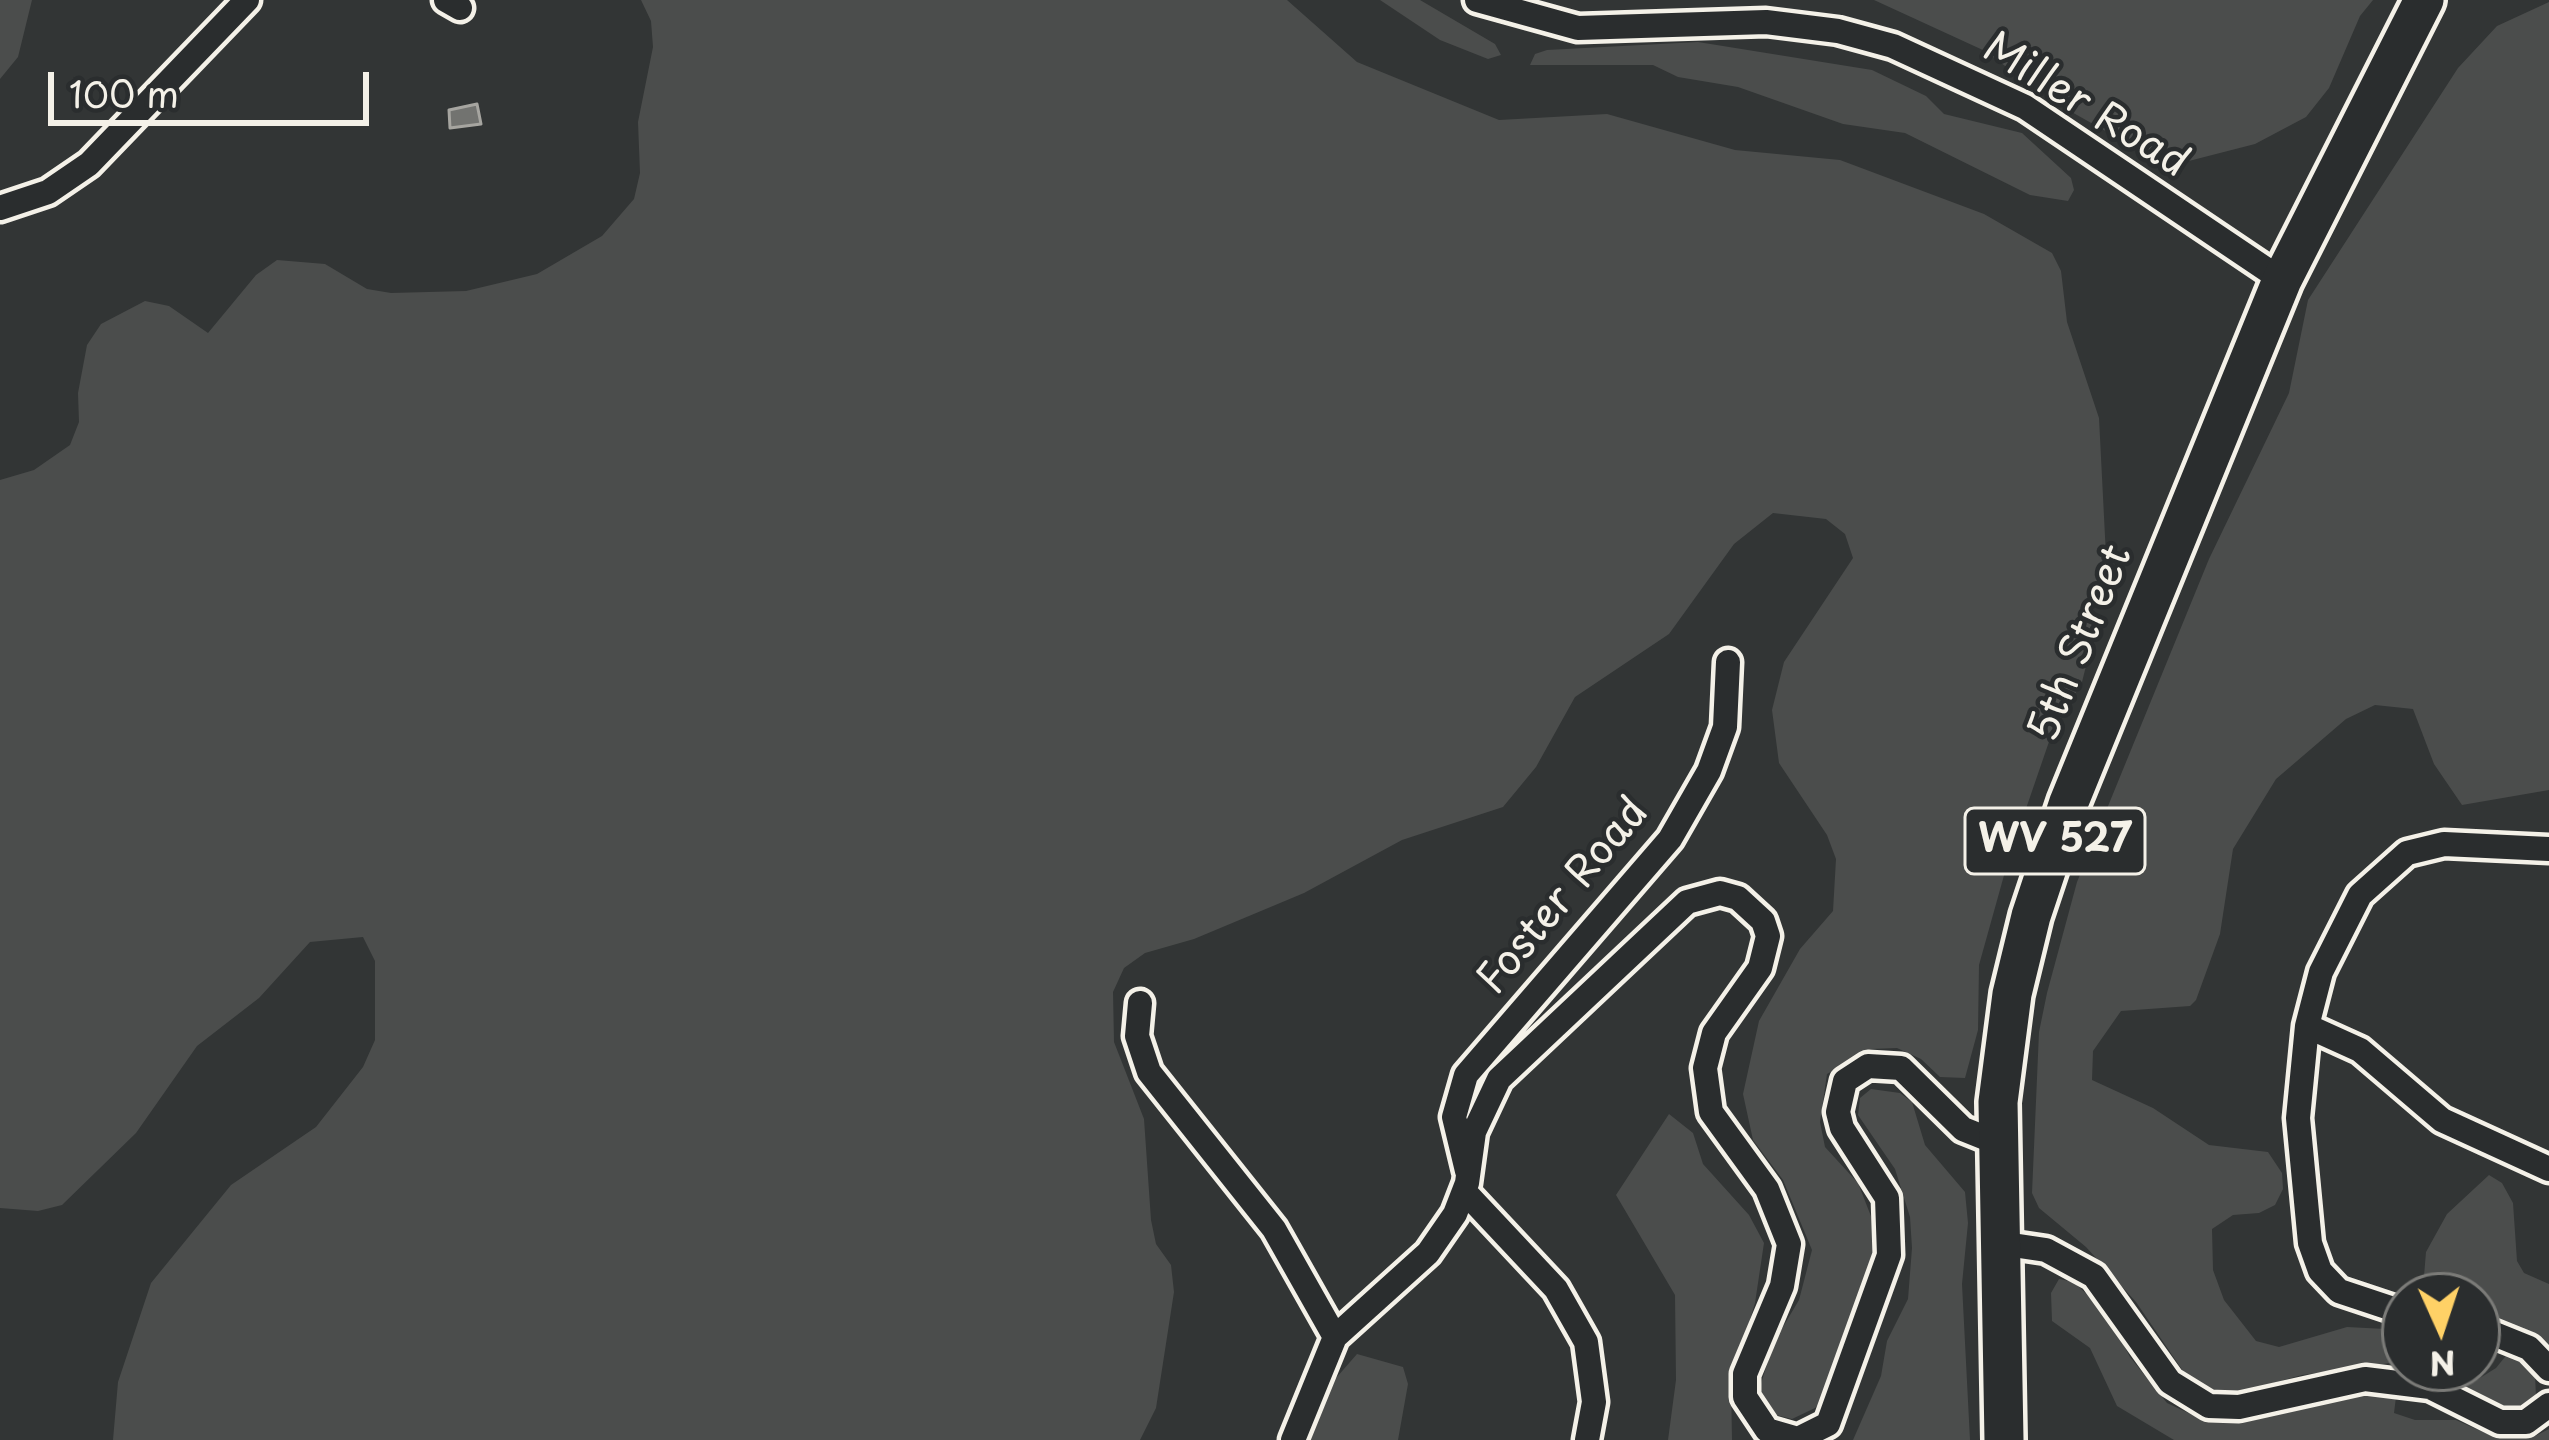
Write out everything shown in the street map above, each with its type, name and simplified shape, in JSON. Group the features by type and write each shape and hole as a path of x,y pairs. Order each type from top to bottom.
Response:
{"main road":[{"name":"5th Street","path":"2004,1440 1998,1143 2012,994 2055,839 2282,280 2424,0"}],"street":[{"path":"0,208 48,192 89,164 247,0"},
{"name":"Miller Road","path":"1477,0 1578,28 1766,22 1838,31 1893,46 2025,107 2282,280"},
{"name":"Foster Road","path":"1587,1440 1594,1402 1586,1342 1556,1289 1466,1183 1454,1117 1466,1075 1670,839 1709,771 1725,727 1728,662"},
{"path":"2381,1304 2339,1291 2315,1259 2298,1132 2307,1026 2333,943 2360,896 2391,863 2444,844 2549,849"},
{"path":"1293,1440 1335,1337 1428,1253 1466,1183 1485,1100 1531,1046 1687,902 1720,893 1752,906 1763,921 1767,952 1714,1033 1706,1090 1724,1134 1767,1189 1789,1244 1783,1286 1745,1374 1744,1397 1767,1430 1798,1439 1819,1432 1835,1413 1889,1256 1887,1198 1842,1128 1838,1112 1845,1081 1868,1066 1901,1068 1970,1134 1998,1143"},
{"path":"1140,1004 1137,1036 1149,1072 1286,1247 1335,1337"},
{"path":"2307,1026 2360,1050 2441,1120 2549,1169"},
{"path":"1999,1243 2046,1250 2094,1276 2170,1382 2209,1406 2239,1407 2366,1379 2430,1387 2500,1422 2526,1422 2549,1406"},
{"path":"2501,1337 2529,1348 2549,1369"}],"shaded area":[{"path":"0,0 32,0 18,57 0,79"},
{"path":"641,0 1287,0 1357,62 1499,120 1607,114 1735,150 1840,160 1984,214 2052,253 2061,271 2067,322 2099,418 2106,556 2093,605 2094,634 2082,682 2052,733 2008,861 1979,965 1978,1030 1965,1078 1940,1077 1921,1059 1897,1048 1871,1049 1827,1074 1820,1122 1825,1147 1858,1183 1876,1229 1875,1277 1832,1391 1815,1408 1792,1419 1768,1413 1759,1390 1774,1342 1799,1300 1812,1250 1783,1180 1753,1140 1743,1094 1759,1021 1800,949 1833,911 1836,859 1827,835 1779,763 1772,710 1784,662 1853,558 1845,534 1826,519 1773,513 1734,544 1669,634 1575,697 1536,767 1503,807 1402,840 1304,893 1194,939 1145,953 1124,968 1113,992 1114,1042 1144,1119 1151,1220 1156,1244 1171,1265 1174,1292 1156,1408 1140,1440 113,1440 118,1382 151,1283 231,1185 316,1127 363,1067 375,1040 375,961 363,937 310,942 259,998 197,1046 136,1133 62,1205 38,1211 0,1208 0,480 34,470 70,445 79,422 78,393 87,345 101,324 145,301 169,306 208,333 256,275 277,260 325,264 367,289 391,293 466,291 537,274 602,236 634,199 640,173 638,122 653,47 651,21"},
{"path":"1380,0 1420,0 1495,44 1501,55 1488,59 1440,40"},
{"path":"1874,0 2373,0 2360,16 2329,88 2306,117 2255,144 2181,163 2143,152 2052,101 1985,51"},
{"path":"2549,2 2549,790 2462,805 2434,764 2413,709 2375,705 2346,719 2276,779 2233,849 2220,934 2196,1000 2190,1006 2121,1011 2093,1051 2092,1080 2153,1108 2209,1145 2268,1152 2282,1173 2283,1189 2275,1205 2259,1213 2233,1215 2212,1229 2213,1270 2224,1300 2256,1341 2279,1347 2347,1327 2381,1329 2381,1364 2302,1375 2233,1394 2211,1392 2185,1374 2136,1302 2086,1247 2039,1208 2032,1193 2039,1032 2047,993 2077,882 2209,559 2289,393 2308,300 2458,68 2497,26"},
{"path":"1698,42 1872,70 1926,96 1944,114 2022,133 2071,178 2074,190 2068,201 2030,195 1905,133 1843,124 1738,87 1678,77 1653,65 1530,65 1535,54 1547,50"},
{"path":"477,104 481,124 450,128 449,110"},
{"path":"1871,1089 1900,1093 1912,1102 1925,1145 1965,1192 1968,1223 1962,1284 1970,1440 1853,1440 1881,1376 1887,1341 1908,1299 1912,1248 1910,1217 1895,1169 1858,1115 1860,1098"},
{"path":"1669,1114 1693,1133 1703,1164 1749,1215 1764,1243 1755,1303 1731,1382 1732,1440 1668,1440 1676,1380 1675,1295 1616,1195"},
{"path":"2489,1175 2502,1183 2513,1203 2517,1261 2524,1273 2549,1284 2549,1346 2524,1329 2501,1323 2501,1272 2424,1272 2426,1252 2447,1214"},
{"path":"2059,1279 2074,1282 2108,1315 2130,1357 2167,1403 2195,1416 2234,1420 2324,1397 2390,1394 2396,1397 2394,1413 2415,1420 2456,1420 2492,1436 2535,1436 2549,1429 2549,1440 2174,1440 2117,1406 2090,1348 2052,1321 2051,1293"},
{"path":"2509,1352 2535,1373 2536,1398 2525,1407 2503,1409 2471,1392 2501,1392 2501,1362"},
{"path":"1357,1354 1403,1367 1408,1384 1398,1440 1308,1440 1323,1393"}]}
